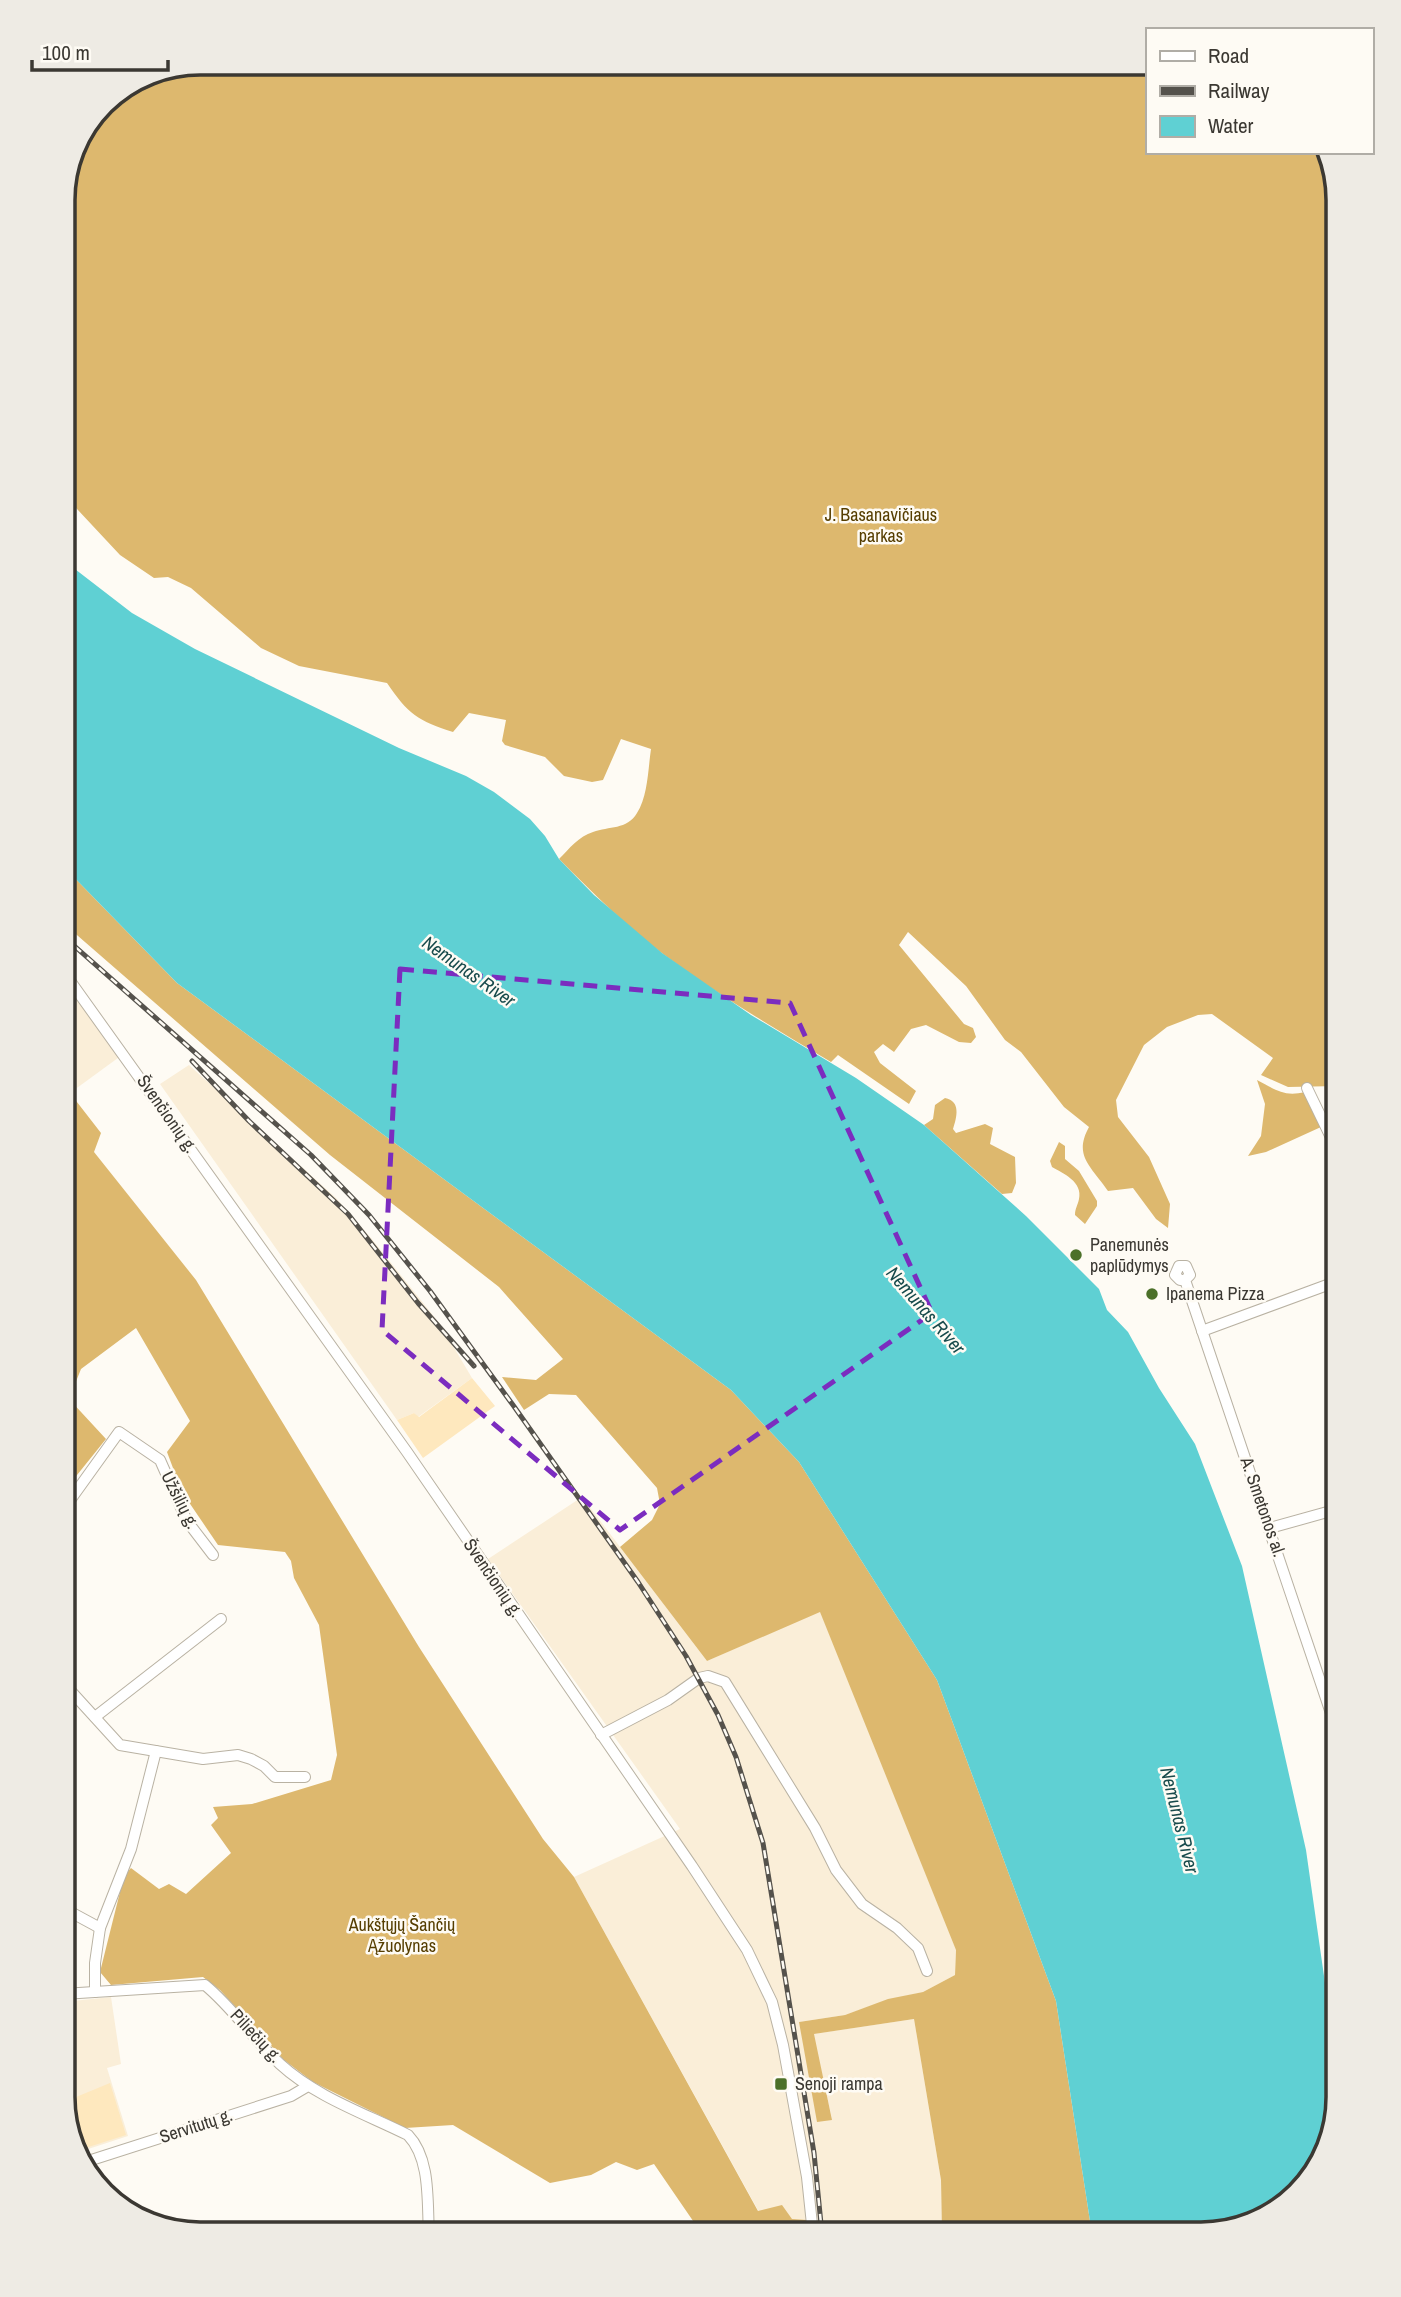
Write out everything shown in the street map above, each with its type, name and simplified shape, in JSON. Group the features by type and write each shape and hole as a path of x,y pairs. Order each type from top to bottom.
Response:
{"street":[{"name":"Švenčionių g.","path":"76,989 359,1384 747,1950 772,2002 783,2045 807,2177 812,2222"},
{"path":"1307,1088 1326,1128"},
{"name":"A. Smetonos al.","path":"1185,1280 1326,1698"},
{"path":"1202,1331 1326,1285"},
{"name":"Užšilių g.","path":"75,1493 119,1432 160,1460 187,1521 213,1555"},
{"path":"1270,1528 1326,1512"},
{"path":"95,1717 221,1619"},
{"path":"601,1735 668,1700 699,1678 709,1676 725,1682 815,1828 836,1870 862,1904 897,1928 918,1948 927,1971"},
{"path":"75,1698 120,1745 203,1759 238,1755 264,1766 275,1777 305,1777"},
{"path":"95,1992 95,1963 100,1928 131,1849 156,1751"},
{"path":"75,1915 100,1928"},
{"name":"Piliečių g.","path":"75,1993 205,1985 222,1999 280,2064 308,2086 408,2135 419,2146 428,2221"},
{"name":"Servitutų g.","path":"92,2160 291,2096 308,2086"}],"highlighted area":[{"path":"400,969 790,1003 932,1313 620,1530 382,1330"}],"shaded area":[{"path":"76,994 122,1055 76,1089"},
{"path":"189,1065 336,1198 440,1324 472,1378 418,1417 414,1413 397,1420 160,1084"},
{"path":"472,1378 495,1406 423,1458 397,1420 414,1413 419,1417"},
{"path":"582,1497 707,1661 820,1611 956,1949 955,1975 923,1992 888,2000 845,2015 799,2022 832,2119 813,2034 914,2019 941,2180 942,2222 797,2222 759,2212 574,1877 680,1829 488,1559"},
{"path":"111,1997 121,2064 107,2068 128,2136 87,2149 78,2121 75,2097 75,2001"},
{"path":"110,2083 126,2135 86,2148 78,2121 75,2097"}],"green space":[{"name":"J. Basanavičiaus parkas","path":"192,76 1146,76 1146,154 1317,154 1325,184 1326,1086 1288,1087 1261,1075 1273,1058 1212,1014 1198,1015 1167,1027 1144,1045 1116,1100 1118,1117 1149,1157 1170,1204 1168,1228 1156,1219 1133,1188 1108,1191 1083,1153 1089,1127 1064,1107 1021,1052 1005,1040 966,986 908,932 899,945 964,1024 973,1028 976,1037 971,1043 959,1042 926,1025 911,1029 894,1052 883,1044 874,1052 880,1063 916,1091 909,1104 838,1055 831,1062 724,997 663,954 610,908 559,859 583,836 623,825 633,818 643,799 651,749 621,739 603,780 592,782 564,776 545,757 505,745 502,741 506,720 469,713 453,732 431,724 408,709 387,683 299,666 261,648 191,588 168,577 154,578 120,555 76,508 76,192 82,160 96,131 124,101 152,85"},
{"path":"76,879 177,983 731,1390 799,1462 937,1680 1056,2001 1090,2222 942,2222 941,2180 914,2019 814,2034 832,2120 817,2122 799,2022 845,2015 888,1999 923,1992 955,1975 956,1950 820,1612 707,1661 620,1547 652,1520 660,1504 657,1488 576,1395 549,1394 524,1410 502,1377 536,1380 563,1359 499,1287 330,1155 76,934"},
{"path":"1257,1080 1286,1093 1305,1092 1321,1127 1266,1152 1248,1156 1261,1136 1265,1104"},
{"path":"945,1098 956,1106 953,1129 956,1133 985,1124 993,1128 990,1144 1015,1157 1016,1183 1012,1193 1002,1194 924,1125 933,1119 935,1105"},
{"name":"Aukštųjų Šančių Ąžuolynas","path":"76,1100 101,1133 94,1152 196,1280 419,1647 543,1839 574,1877 758,2211 782,2205 792,2219 807,2222 693,2221 654,2164 637,2170 616,2162 591,2175 550,2183 453,2125 405,2128 313,2082 284,2060 220,1990 203,1977 111,1985 100,1972 124,1876 131,1868 159,1889 169,1884 186,1894 231,1853 211,1825 218,1818 213,1807 252,1804 331,1780 337,1755 319,1625 294,1578 291,1561 285,1552 218,1545 182,1492 167,1452 190,1421 136,1328 81,1369 75,1383"},
{"path":"1059,1142 1065,1146 1065,1159 1079,1171 1097,1201 1097,1206 1085,1224 1075,1215 1079,1199 1078,1188 1071,1179 1052,1167 1050,1161"},
{"name":"Aukštųjų Šančių Ąžuolynas","path":"75,1406 106,1439 75,1477"}],"water":[{"name":"Nemunas River","path":"76,570 132,613 195,649 399,748 466,776 494,792 530,819 545,836 559,859 594,895 662,953 751,1015 856,1078 924,1125 1026,1216 1099,1289 1107,1310 1128,1332 1159,1388 1195,1444 1242,1566 1306,1850 1326,1990 1325,2113 1309,2159 1300,2173 1277,2196 1249,2212 1217,2221 1090,2222 1056,2001 937,1680 799,1462 731,1390 177,983 76,879"}],"railway":[{"path":"76,947 311,1155 369,1215 430,1291 513,1405 638,1582 686,1656 718,1715 736,1757 763,1843 814,2153 821,2222"},
{"path":"192,1061 249,1121 348,1214 418,1303 474,1366"}],"place":[{"name":"Panemunės paplūdymys","path":"1076,1255"},
{"name":"Ipanema Pizza","path":"1152,1294"},
{"name":"Senoji rampa","path":"781,2084"}]}
